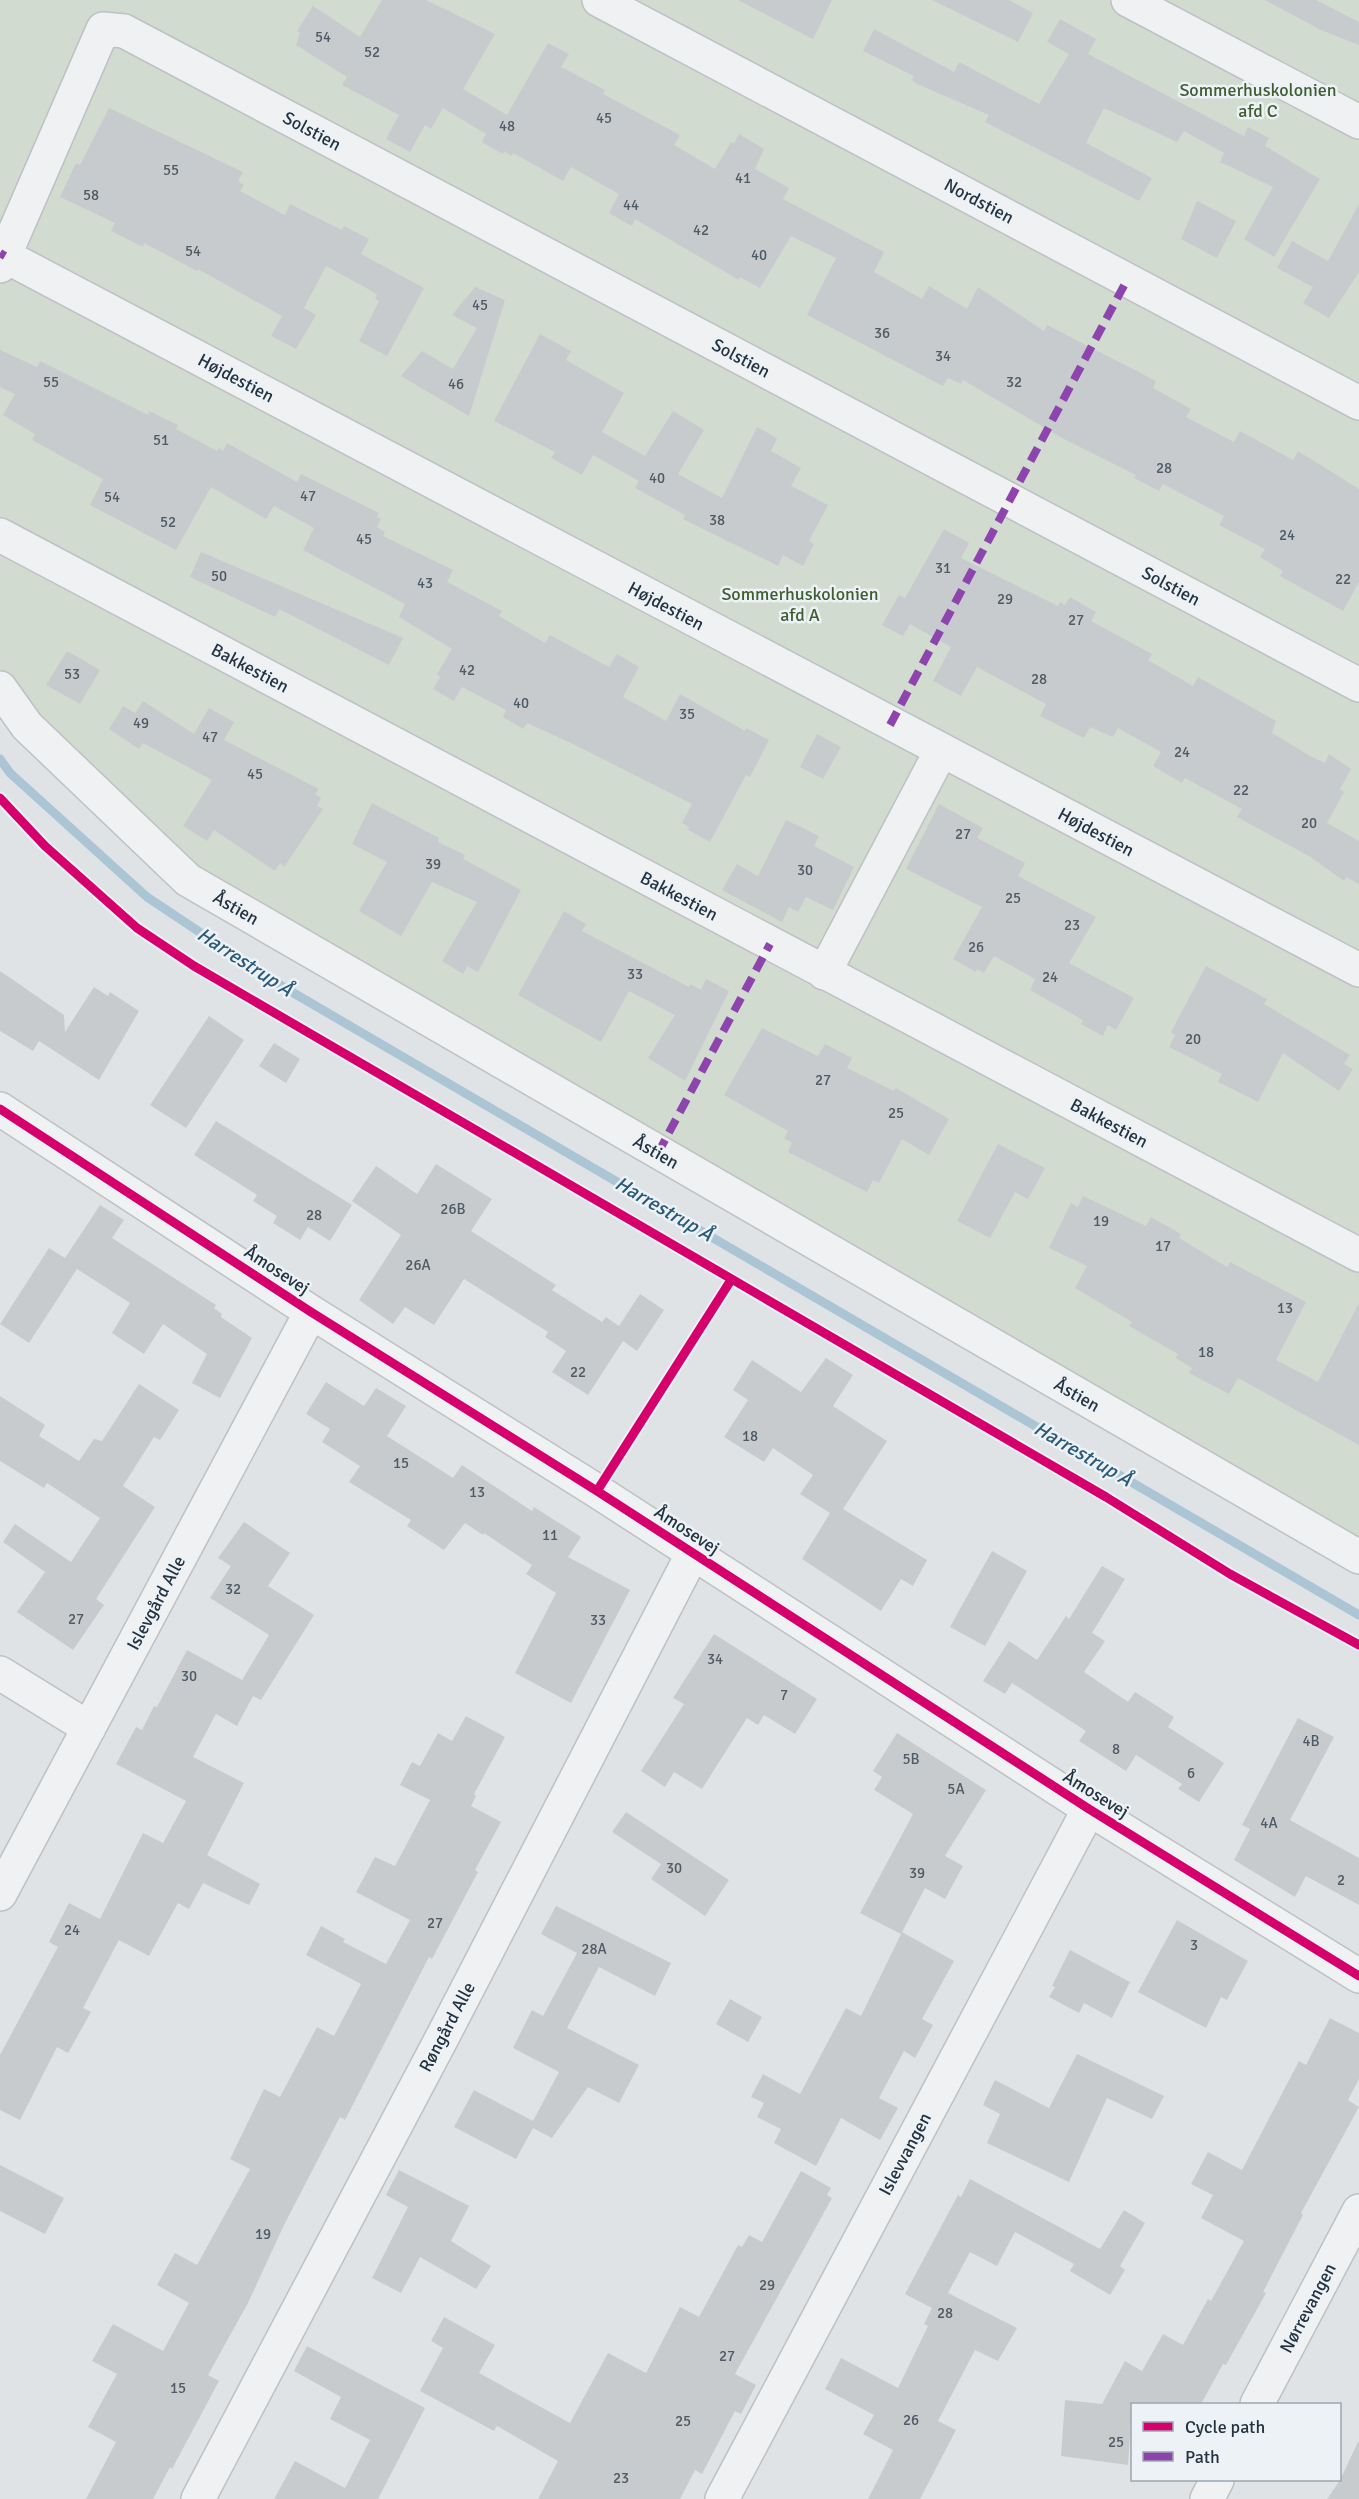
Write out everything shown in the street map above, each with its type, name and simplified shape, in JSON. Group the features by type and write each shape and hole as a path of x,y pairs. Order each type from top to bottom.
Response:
{"street":[{"name":"Nordstien","path":"599,0 1359,403"},
{"path":"1128,0 1359,122"},
{"name":"Solstien","path":"3,261 103,29 124,32 1359,685"},
{"name":"Højdestien","path":"3,261 1359,970"},
{"name":"Bakkestien","path":"0,535 1359,1255"},
{"name":"Åstien","path":"0,688 27,726 188,880 1359,1557"},
{"path":"824,973 941,751"},
{"name":"Åmosevej","path":"0,1108 311,1312 693,1553 1089,1809 1359,1976"},
{"name":"Islevgård Alle","path":"0,1894 311,1312"},
{"name":"Røngård Alle","path":"198,2499 444,2034 693,1553"},
{"path":"0,1672 89,1728"},
{"name":"Islevvangen","path":"722,2499 1089,1809"},
{"name":"Nørrevangen","path":"1258,2403 1359,2211"},
{"path":"1207,2499 1216,2481"}],"green space":[{"name":"Sommerhuskolonien afd A","path":"0,0 1359,0 1359,1566 180,889 0,705"}],"building":[{"path":"382,0 426,0 495,34 463,89 507,115 548,43 569,54 561,67 605,90 603,94 680,135 674,145 715,169 731,142 734,143 739,134 764,149 755,169 789,188 783,199 884,252 874,272 922,299 929,286 967,309 978,287 1044,331 1047,325 1156,381 1153,388 1191,409 1186,417 1234,442 1240,431 1293,460 1298,451 1359,489 1359,582 1343,611 1280,576 1283,571 1260,557 1265,549 1219,525 1224,516 1163,484 1159,491 1134,478 1136,475 1062,438 963,380 961,384 948,378 943,386 807,315 836,258 791,236 760,288 740,277 739,280 635,219 632,226 609,213 619,194 571,167 563,181 513,153 512,156 504,151 503,154 482,142 486,134 443,108 431,129 425,125 410,152 386,139 399,115 342,85 347,77 296,45 300,33 297,31 313,6 360,37"},
{"path":"738,0 832,0 813,39"},
{"path":"932,0 1009,0 1033,13 1018,42"},
{"path":"1265,0 1316,0 1359,22 1359,45 1321,30"},
{"path":"1060,19 1096,39 1088,54 1244,136 1248,127 1269,138 1265,146 1320,179 1274,257 1244,239 1273,187 1220,162 1224,153 1184,131 1177,142 1104,108 1086,143 1152,178 1139,201 985,122 989,115 917,84 912,80 914,76 863,51 874,29 954,72 959,62 1039,104 1069,54 1047,42"},
{"path":"109,108 243,172 238,181 244,185 240,191 285,215 290,204 342,230 344,226 369,239 361,254 424,288 387,356 359,341 379,301 375,299 377,294 326,266 304,308 316,315 296,349 271,336 282,316 198,269 197,271 144,243 143,247 111,231 115,223 60,197 76,163 80,165"},
{"path":"1197,201 1236,221 1217,258 1181,239"},
{"path":"1359,204 1359,272 1329,318 1303,303 1313,287 1277,268 1292,241 1328,261"},
{"path":"475,287 505,300 469,416 401,376 422,351 453,369 477,328 452,315"},
{"path":"540,334 571,351 566,360 624,393 602,432 645,456 673,411 704,430 678,474 722,498 757,427 777,438 771,451 801,468 791,486 828,505 809,541 814,544 803,566 783,555 778,566 683,519 685,515 635,488 639,481 593,455 582,475 551,458 555,452 494,421"},
{"path":"0,350 37,367 40,361 148,415 149,411 178,425 176,429 217,451 219,448 223,451 227,443 297,482 301,474 379,513 377,517 381,519 377,527 385,532 383,536 453,570 447,582 502,611 499,616 545,643 550,635 609,667 617,654 639,667 623,697 666,721 680,694 745,731 746,728 769,740 750,777 746,775 710,842 688,830 689,827 682,823 692,804 527,723 523,729 503,717 506,710 462,687 454,701 433,689 440,677 437,674 452,649 399,617 405,604 303,550 314,528 274,506 266,519 211,487 176,550 90,505 103,479 32,440 35,434 3,415 15,394 0,387"},
{"path":"944,529 969,543 961,558 1058,606 1060,602 1065,605 1070,597 1096,612 1091,621 1152,654 1148,660 1193,686 1198,677 1276,721 1272,733 1325,763 1329,754 1351,769 1340,789 1344,792 1327,823 1359,841 1359,884 1346,877 1344,881 1309,856 1237,817 1242,809 1185,778 1182,783 1153,766 1161,752 1118,728 1113,737 1090,727 1084,738 1040,716 1046,704 977,667 961,696 933,681 951,647 910,624 903,636 882,625 899,595 905,598"},
{"path":"201,552 403,638 389,665 279,609 275,617 190,577"},
{"path":"67,651 100,670 80,704 46,685"},
{"path":"143,701 194,734 209,708 234,722 224,740 319,789 315,794 321,798 317,806 323,809 284,867 280,863 275,871 214,830 207,841 183,826 212,780 143,743 139,749 109,729 123,706 135,713"},
{"path":"817,734 841,747 823,779 800,767"},
{"path":"372,803 439,838 438,842 465,855 463,859 521,890 478,972 467,966 463,974 442,961 477,902 432,882 401,936 359,911 387,862 352,844"},
{"path":"939,804 983,828 977,838 1025,863 1018,876 1096,917 1069,963 1134,998 1116,1030 1108,1025 1103,1036 1081,1024 1083,1020 1030,990 1035,979 994,956 984,973 977,969 976,972 953,959 982,907 906,869"},
{"path":"786,820 819,836 814,846 854,867 833,910 806,897 798,912 789,907 782,922 722,890 737,864 758,876"},
{"path":"564,911 586,924 582,931 689,987 690,984 701,990 706,979 729,991 685,1081 648,1058 675,1015 629,991 601,1042 518,995"},
{"path":"1206,966 1267,999 1264,1004 1350,1055 1344,1064 1353,1069 1339,1091 1283,1053 1258,1102 1218,1082 1222,1074 1169,1047 1175,1035 1171,1032"},
{"path":"0,971 64,1015 65,1032 94,987 108,996 110,992 139,1011 99,1080 39,1041 33,1051 0,1031"},
{"path":"209,1016 244,1040 186,1128 150,1105"},
{"path":"762,1028 818,1056 825,1044 852,1058 847,1068 894,1091 896,1088 949,1119 929,1155 902,1139 879,1183 873,1180 867,1192 788,1152 792,1143 784,1138 788,1131 724,1095"},
{"path":"274,1043 300,1059 286,1083 259,1066"},
{"path":"216,1121 352,1205 330,1241 308,1227 300,1240 273,1223 277,1216 253,1201 257,1195 194,1155"},
{"path":"998,1144 1045,1168 1028,1199 1015,1192 990,1238 957,1221"},
{"path":"436,1164 492,1199 471,1231 556,1285 552,1290 602,1322 606,1317 619,1326 640,1294 664,1310 637,1351 623,1341 588,1395 552,1372 566,1351 545,1337 548,1332 464,1279 434,1325 405,1307 393,1324 359,1300 401,1235 352,1201 376,1166 417,1194"},
{"path":"1083,1196 1146,1226 1151,1217 1181,1234 1179,1238 1227,1267 1230,1262 1306,1302 1276,1360 1318,1382 1359,1303 1359,1445 1238,1378 1229,1394 1189,1373 1192,1368 1176,1358 1178,1354 1129,1326 1132,1322 1075,1288 1087,1266 1049,1248 1071,1203 1078,1207"},
{"path":"100,1205 124,1220 112,1238 216,1305 214,1308 222,1314 221,1317 252,1338 220,1398 192,1383 207,1354 163,1324 144,1354 112,1333 130,1303 77,1269 29,1343 0,1324 49,1248 65,1258"},
{"path":"826,1358 853,1375 833,1406 887,1441 843,1509 927,1560 913,1586 901,1579 881,1611 802,1559 830,1513 800,1494 813,1475 773,1448 764,1462 724,1437 748,1400 733,1390 752,1360 801,1392"},
{"path":"326,1382 364,1406 376,1388 406,1406 387,1436 453,1478 462,1465 532,1511 534,1507 581,1537 568,1557 630,1590 571,1703 515,1673 556,1593 526,1574 532,1565 484,1533 483,1535 465,1523 444,1550 407,1526 411,1520 349,1482 360,1466 322,1442 330,1429 306,1414"},
{"path":"139,1384 179,1410 160,1440 154,1437 123,1486 155,1507 96,1599 104,1605 73,1650 17,1612 45,1572 3,1542 15,1524 71,1562 100,1518 47,1483 44,1488 0,1461 0,1396 45,1425 39,1436 79,1461 94,1439 102,1441"},
{"path":"244,1522 290,1553 268,1586 314,1615 261,1700 253,1696 237,1726 216,1714 193,1757 244,1783 207,1855 260,1884 249,1905 203,1883 189,1909 178,1903 149,1956 119,1940 83,2008 91,2012 68,2053 57,2047 20,2120 0,2110 0,2055 58,1947 49,1942 69,1903 100,1919 143,1833 163,1843 186,1801 116,1764 136,1727 142,1730 154,1706 157,1707 187,1650 242,1680 269,1635 210,1598 231,1566 218,1558"},
{"path":"992,1551 1027,1571 985,1646 950,1627"},
{"path":"1102,1566 1125,1579 1092,1633 1105,1641 1084,1672 1128,1702 1135,1692 1174,1717 1168,1727 1224,1763 1199,1802 1178,1789 1182,1784 1136,1755 1126,1771 1079,1741 1086,1731 1012,1683 1005,1694 983,1681 1009,1641 1037,1660 1066,1616 1069,1619"},
{"path":"714,1634 817,1699 795,1734 764,1715 758,1725 747,1718 702,1789 674,1772 665,1787 641,1771 684,1704 673,1698"},
{"path":"466,1716 505,1737 474,1794 476,1796 471,1806 501,1822 475,1870 478,1872 432,1959 429,1957 345,2120 340,2117 284,2225 248,2303 208,2375 219,2381 172,2469 170,2467 153,2499 86,2499 116,2442 88,2427 117,2374 92,2361 113,2324 163,2351 189,2303 157,2285 175,2253 197,2265 250,2169 230,2159 264,2089 280,2097 317,2027 334,2036 361,1984 306,1955 321,1926 345,1939 343,1942 386,1964 410,1920 356,1892 375,1857 395,1866 430,1800 400,1785 412,1762 420,1766 438,1733 452,1741"},
{"path":"1298,1718 1334,1737 1290,1820 1359,1858 1359,1905 1306,1876 1295,1897 1234,1860 1250,1829 1242,1825"},
{"path":"897,1733 986,1790 945,1856 963,1866 945,1899 925,1888 901,1934 860,1913 913,1814 874,1790 882,1777 873,1771"},
{"path":"626,1812 729,1880 705,1916 651,1879 661,1864 612,1832"},
{"path":"556,1906 671,1963 655,1996 599,1967 567,2028 639,2065 619,2103 588,2087 552,2138 533,2128 516,2159 454,2127 474,2090 533,2121 559,2072 513,2048 532,2010 543,2016 577,1953 541,1934"},
{"path":"1177,1920 1248,1961 1227,2000 1221,1997 1206,2028 1138,1992"},
{"path":"902,1932 954,1961 922,2019 933,2025 915,2058 904,2051 879,2098 898,2108 880,2140 841,2118 816,2166 774,2143 781,2129 757,2117 764,2103 751,2097 763,2074 800,2094 846,2008 861,2016"},
{"path":"1070,1950 1130,1982 1112,2018 1084,2003 1079,2013 1049,1997"},
{"path":"730,1999 762,2017 748,2042 716,2024"},
{"path":"1330,2018 1359,2033 1359,2079 1348,2100 1359,2107 1301,2213 1303,2215 1263,2292 1266,2293 1226,2365 1223,2364 1202,2403 1131,2403 1128,2465 1061,2456 1065,2400 1102,2404 1125,2361 1142,2371 1163,2334 1183,2345 1208,2299 1211,2301 1244,2241 1201,2218 1213,2195 1191,2184 1208,2152 1242,2170 1299,2061 1306,2065"},
{"path":"1077,2054 1164,2096 1152,2119 1107,2098 1069,2182 987,2143 1000,2114 983,2105 995,2080 1049,2108"},
{"path":"0,2165 64,2198 45,2234 0,2211"},
{"path":"399,2170 469,2206 451,2241 491,2266 476,2289 420,2257 401,2293 372,2278 408,2207 386,2195"},
{"path":"801,2171 831,2188 827,2195 832,2198 735,2374 756,2385 741,2414 735,2411 702,2474 695,2470 680,2499 538,2499 558,2461 497,2426 494,2431 420,2391 443,2348 431,2341 444,2317 495,2345 479,2373 570,2423 608,2353 646,2373 680,2307 699,2317 738,2245 742,2247 749,2235 762,2242"},
{"path":"970,2179 1100,2249 1124,2210 1145,2223 1120,2266 1125,2270 1110,2295 1070,2271 1074,2264 1015,2232 997,2266 970,2252 948,2293 1017,2328 998,2361 975,2350 938,2421 956,2430 920,2499 868,2499 893,2450 863,2434 874,2415 825,2389 841,2358 898,2388 928,2326 924,2324 932,2308 905,2294 958,2195 961,2197"},
{"path":"307,2346 425,2408 378,2499 274,2499 295,2461 345,2488 370,2440 330,2419 341,2397 294,2371"},
{"path":"1359,2440 1359,2499 1327,2499 1341,2478"}],"waterway":[{"name":"Harrestrup Å","path":"0,759 10,773 147,897 273,981 1359,1615"}],"marked path":[{"path":"0,253 5,256"},
{"path":"890,725 1127,280"},
{"path":"658,1153 770,944"}],"cycle path":[{"path":"0,798 45,846 137,928 194,966 1106,1497 1230,1574 1359,1645"},
{"path":"0,1109 311,1312 597,1491 1089,1809 1359,1976"},
{"path":"597,1491 731,1280"}],"park label":[{"name":"Sommerhuskolonien afd C","path":"1258,100"}]}
